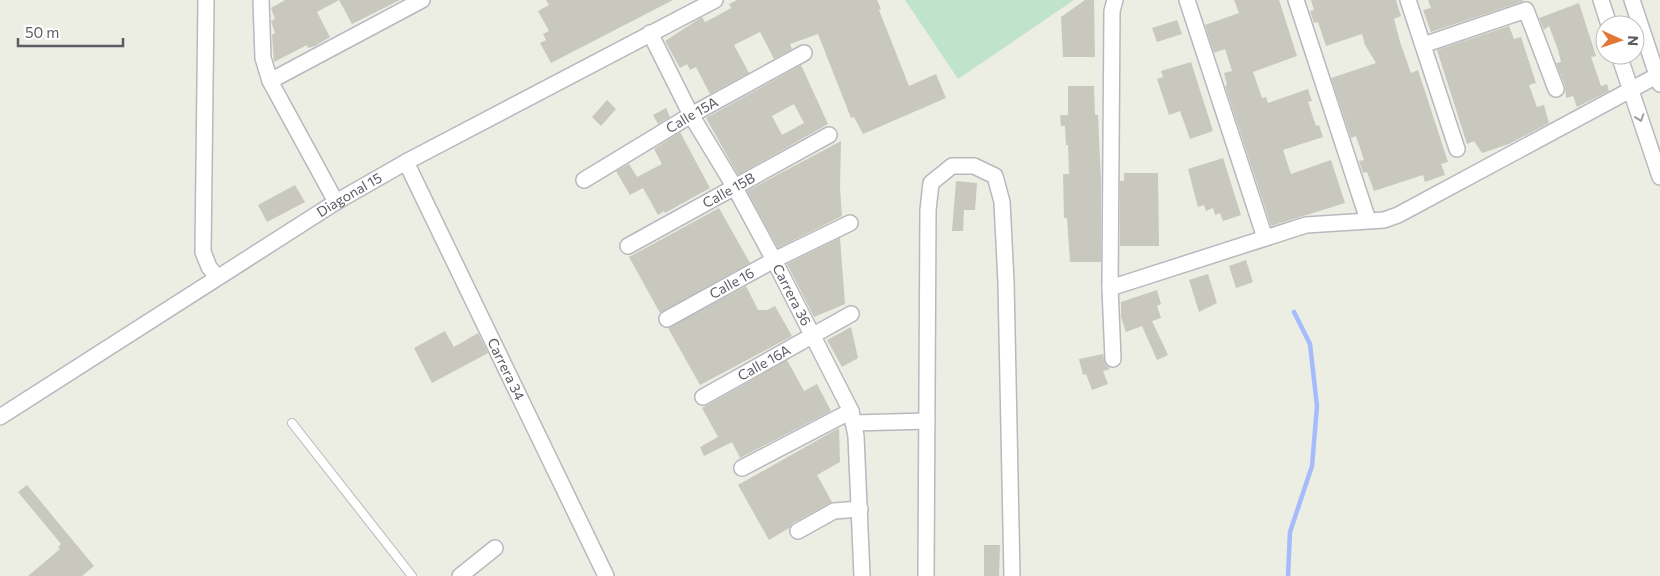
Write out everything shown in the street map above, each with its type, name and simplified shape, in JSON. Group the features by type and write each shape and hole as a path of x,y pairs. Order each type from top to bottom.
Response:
{"street":[{"path":"206,0 203,252 209,267 217,277"},
{"path":"261,0 263,58 270,81 336,202"},
{"path":"270,81 422,0"},
{"path":"1113,359 1110,288 1112,11 1115,0"},
{"path":"1187,0 1265,238"},
{"path":"1296,0 1368,220"},
{"path":"1408,0 1457,149"},
{"path":"1601,0 1606,15"},
{"path":"1110,288 1306,225 1384,220 1398,215 1630,89 1659,78 1632,0"},
{"name":"Diagonal 15","path":"0,417 336,202 406,162 707,2"},
{"path":"1423,45 1524,5 1556,89"},
{"name":"Carrera 36","path":"650,33 691,115 734,186 774,260 852,417 860,509 862,576"},
{"name":"Calle 15A","path":"584,180 691,115 804,53"},
{"path":"1622,65 1660,177"},
{"name":"Calle 15B","path":"628,246 829,135"},
{"name":"Carrera 34","path":"406,162 606,576"},
{"path":"926,576 928,210 931,183 952,166 974,166 995,176 1002,202 1006,282 1012,576"},
{"name":"Calle 16","path":"667,319 774,260 850,223"},
{"name":"Calle 16A","path":"703,397 851,314"},
{"path":"742,468 852,417 926,421"},
{"path":"798,531 834,511 860,509"},
{"path":"460,576 495,548"}],"lane":[{"path":"292,423 412,576"}],"green space":[{"path":"905,0 1074,0 958,79"}],"building":[{"path":"285,0 339,0 317,12 330,37 315,46 308,48 307,45 274,62 272,35 275,33 271,21 275,19 271,8"},
{"path":"339,0 400,0 352,24"},
{"path":"546,0 673,0 551,63 540,43 546,40 543,34 549,31 538,11 549,5"},
{"path":"737,0 877,0 881,9 879,10 909,86 936,74 946,98 863,134 854,117 851,118 818,34 790,44 792,49 774,59 760,32 734,45 749,73 710,94 696,67 690,70 687,64 680,68 665,41 702,17 705,22 731,8 729,4"},
{"path":"1085,0 1094,0 1095,57 1063,57 1061,17"},
{"path":"1234,0 1279,0 1297,56 1253,72 1262,98 1266,97 1268,103 1308,89 1312,101 1308,102 1316,126 1319,125 1323,137 1283,150 1291,174 1331,160 1345,203 1271,226 1225,86 1227,85 1224,73 1232,71 1225,49 1214,53 1205,25 1239,13"},
{"path":"1311,0 1396,0 1401,16 1394,19 1400,42 1411,73 1418,70 1448,162 1441,164 1445,175 1425,182 1423,175 1374,191 1367,172 1363,173 1359,161 1364,160 1356,136 1351,138 1331,78 1376,63 1365,45 1362,34 1326,46 1318,22 1314,23 1310,11 1314,10"},
{"path":"1428,0 1524,1 1431,32 1423,10 1431,8"},
{"path":"1579,3 1595,53 1595,56 1591,57 1601,86 1607,84 1609,91 1577,107 1573,96 1566,98 1565,86 1556,63 1561,62 1558,50 1549,26 1544,30 1539,18"},
{"path":"1177,20 1182,34 1157,42 1152,28"},
{"path":"1509,26 1514,39 1521,37 1536,83 1529,85 1537,107 1544,105 1549,123 1509,144 1482,153 1474,141 1467,144 1437,50"},
{"path":"1191,62 1213,131 1190,139 1180,111 1169,115 1157,79 1163,77 1161,71"},
{"path":"801,65 828,124 738,175 706,118","holes":["794,104 804,123 782,135 772,116"]},
{"path":"1068,86 1094,86 1095,115 1098,115 1101,181 1101,262 1070,262 1067,218 1064,218 1063,174 1069,174 1068,145 1066,145 1065,126 1061,126 1060,115 1068,115"},
{"path":"607,100 616,109 601,126 592,117"},
{"path":"666,108 670,117 658,124 653,115"},
{"path":"680,132 710,188 658,215 643,188 630,195 616,171 629,164 637,177 662,164 654,149"},
{"path":"841,141 840,188 842,216 778,248 747,191"},
{"path":"1223,158 1241,215 1223,221 1220,213 1215,215 1213,208 1206,211 1204,205 1198,207 1188,169"},
{"path":"1124,173 1158,173 1159,246 1120,246 1120,181 1124,181"},
{"path":"956,181 977,183 975,210 964,210 963,231 952,231"},
{"path":"295,185 305,202 267,222 258,205"},
{"path":"719,208 750,263 660,313 629,257"},
{"path":"840,238 845,304 814,317 787,264"},
{"path":"1246,260 1253,282 1236,288 1229,266"},
{"path":"1208,274 1217,303 1199,312 1189,280"},
{"path":"746,286 758,310 767,310 775,306 792,336 700,385 668,328"},
{"path":"1157,290 1161,304 1157,306 1161,318 1152,321 1168,355 1157,360 1142,326 1126,332 1121,317 1121,302"},
{"path":"851,327 858,358 842,367 827,340"},
{"path":"445,331 454,347 478,333 488,353 432,383 414,348"},
{"path":"1103,354 1105,364 1110,369 1103,371 1108,384 1092,390 1086,374 1083,375 1079,359"},
{"path":"787,360 804,391 817,384 831,411 740,458 732,442 704,456 700,447 718,437 702,408"},
{"path":"839,428 840,462 817,475 832,502 793,523 789,528 769,540 738,485"},
{"path":"27,485 94,566 82,576 28,576 60,549 58,547 61,544 18,492"},
{"path":"984,545 1000,545 999,576 984,576"}],"waterway":[{"path":"1288,576 1290,532 1312,466 1317,406 1310,344 1294,312"}]}
